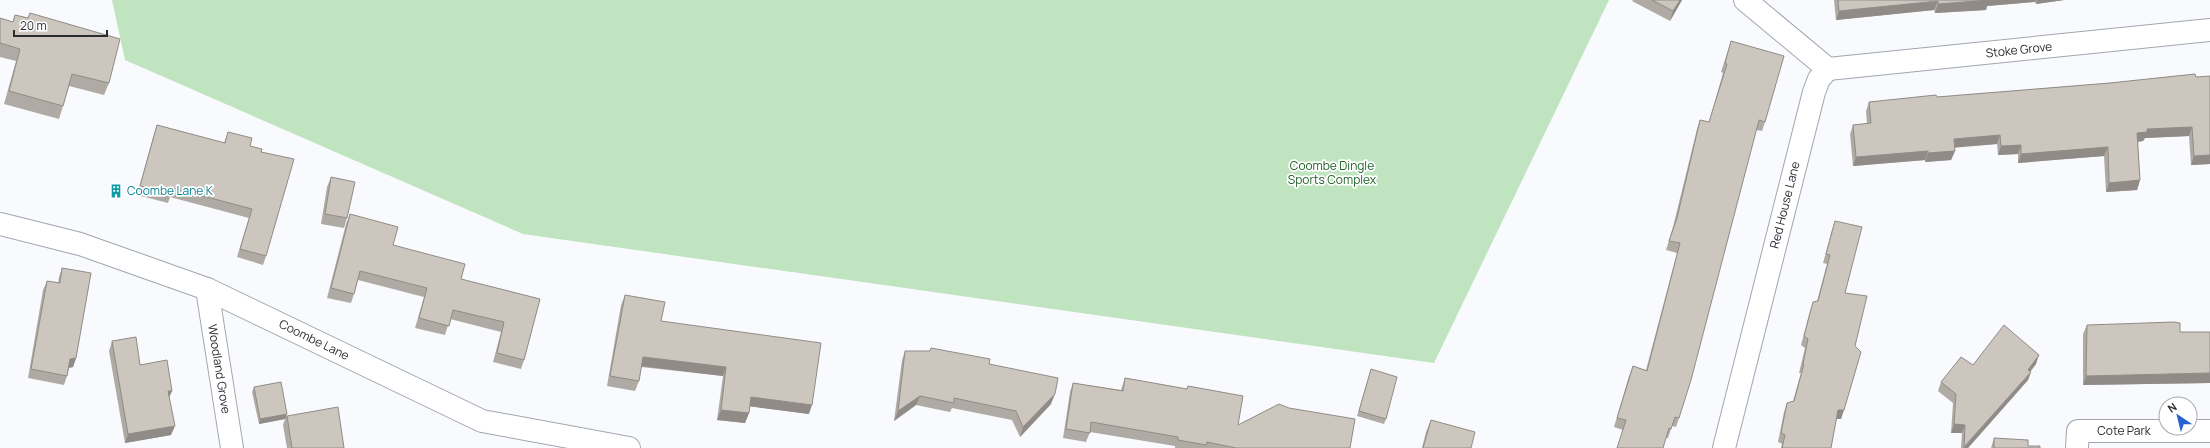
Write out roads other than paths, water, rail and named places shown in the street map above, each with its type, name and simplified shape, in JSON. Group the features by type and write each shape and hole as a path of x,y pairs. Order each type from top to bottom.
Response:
{"street":[{"path":"1745,0 1828,69"},
{"name":"Stoke Grove","path":"1828,69 2210,30"},
{"name":"Red House Lane","path":"1724,448 1814,92 1819,79 1828,69"},
{"name":"Coombe Lane","path":"0,224 80,244 207,289 482,421 629,448"},
{"name":"Woodland Grove","path":"207,289 232,448"},
{"name":"Cote Park","path":"2077,448 2078,431 2210,431"}],"place":[{"name":"Coombe Lane K","path":"116,191"}],"park label":[{"name":"Coombe Dingle Sports Complex","path":"1332,173"}]}
